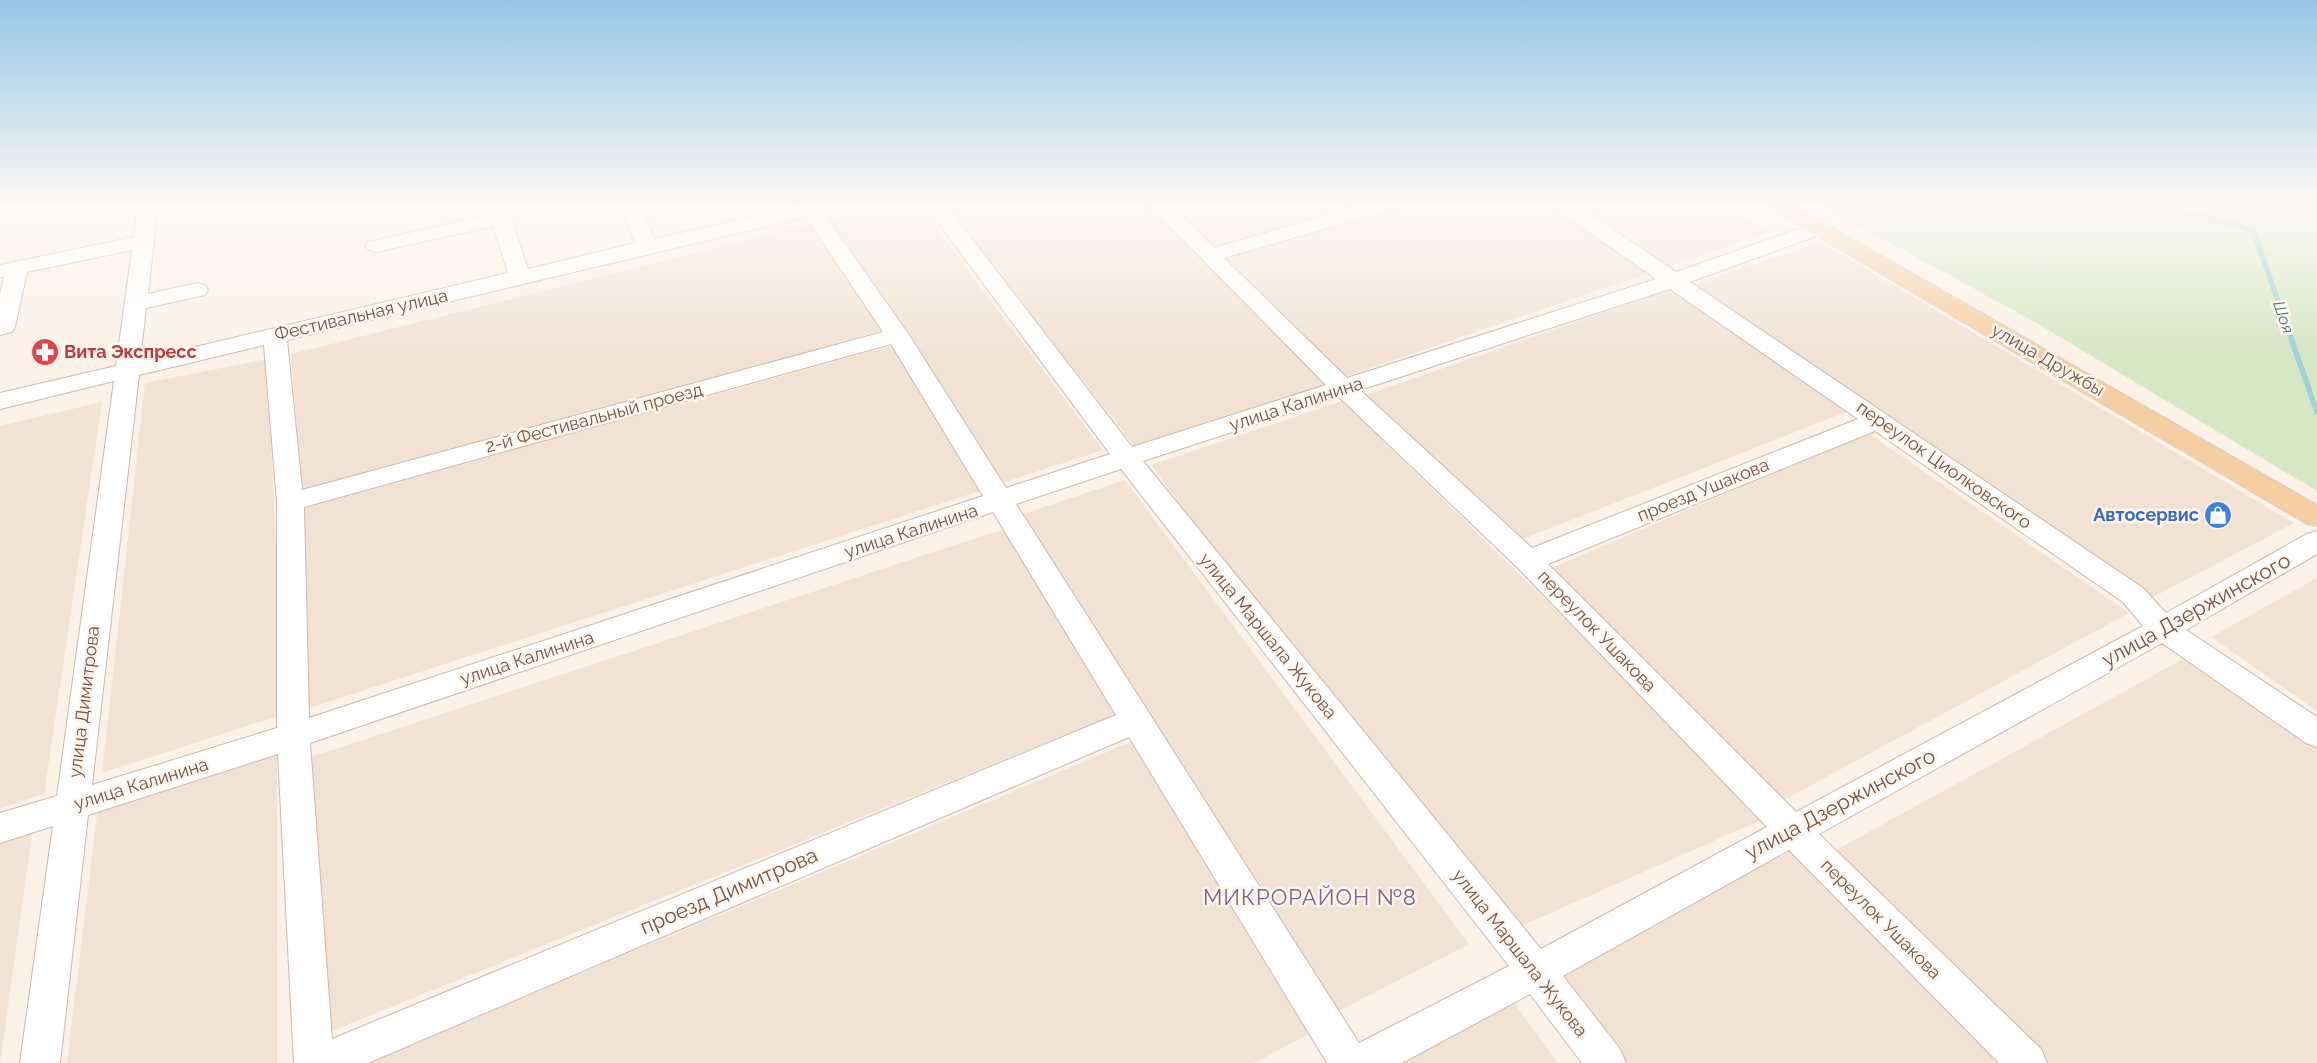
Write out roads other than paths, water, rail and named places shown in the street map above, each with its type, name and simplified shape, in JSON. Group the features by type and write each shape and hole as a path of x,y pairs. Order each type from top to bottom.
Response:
{"main road":[{"name":"улица Дружбы","path":"1866,255 2317,517"}],"street":[{"path":"0,328 4,327 8,269 78,255"},
{"name":"улица Димитрова","path":"40,1063 142,255"},
{"path":"513,255 520,277"},
{"name":"Фестивальная улица","path":"0,401 615,255"},
{"path":"846,255 1001,501 1349,1063"},
{"name":"улица Маршала Жукова","path":"972,255 1126,458 1536,971 1606,1063"},
{"name":"переулок Ушакова","path":"1211,255 1343,388 1528,561 1792,830 2027,1063"},
{"name":"переулок Циолковского","path":"1637,255 2133,595 2163,630 2317,734"},
{"name":"улица Калинина","path":"0,828 293,736 1126,458 1675,280 1746,255"},
{"path":"135,304 198,289"},
{"path":"275,335 290,502 293,736 314,1063"},
{"name":"2-й Фестивальный проезд","path":"290,502 897,335"},
{"name":"проезд Ушакова","path":"1528,561 1879,420"},
{"name":"улица Дзержинского","path":"1362,1063 1536,971 1792,830 2163,630 2317,541"},
{"name":"проезд Димитрова","path":"322,1063 1137,720"}],"waterway":[{"name":"Шоя","path":"2262,255 2317,412"}],"place":[{"name":"Вита Экспресс","path":"45,352"},
{"name":"Автосервис","path":"2218,515"}],"district":[{"name":"МИКРОРАЙОН №8","path":"1310,897"}]}
